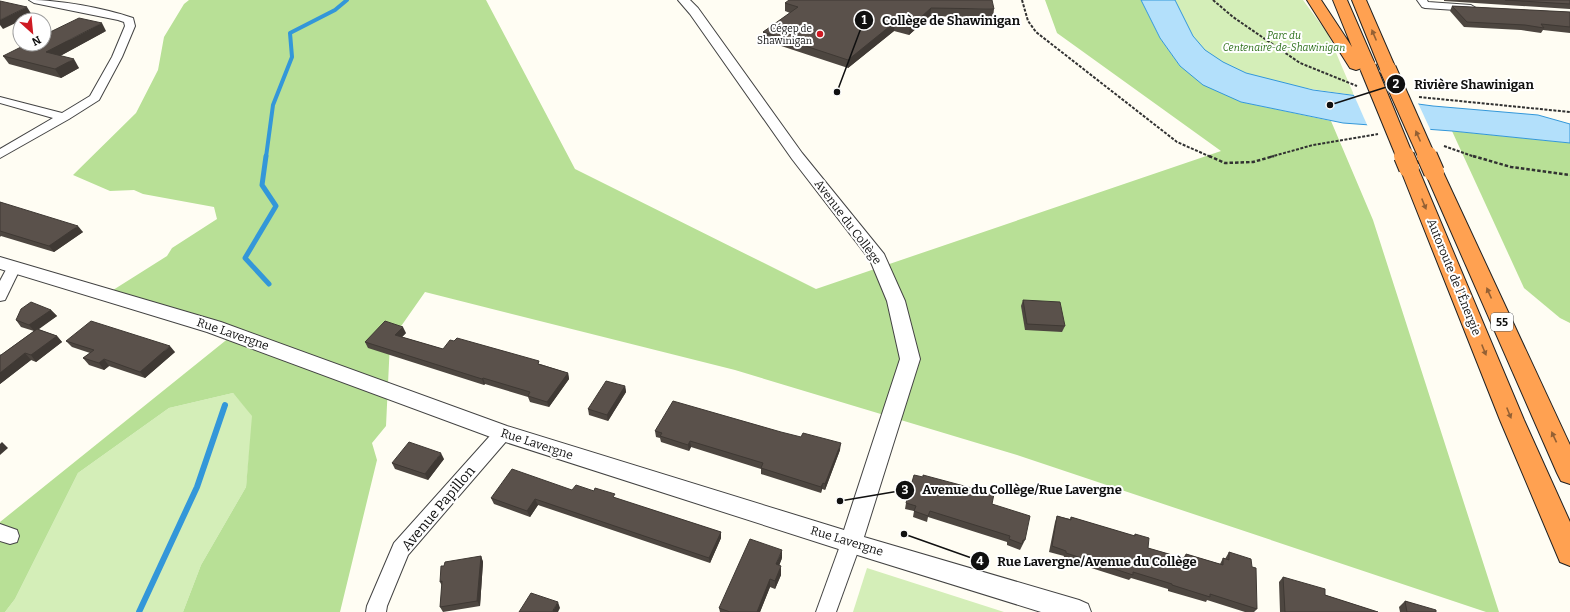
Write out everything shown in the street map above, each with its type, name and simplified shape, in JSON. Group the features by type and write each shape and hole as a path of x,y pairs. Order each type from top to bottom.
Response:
{"highway":[{"path":"1314,0 1362,66"},
{"name":"Autoroute de l'Énergie","path":"1340,0 1362,66 1383,106 1512,420 1570,553"},
{"name":"Autoroute de l'Énergie","path":"1359,0 1388,69 1570,473"}],"street":[{"path":"0,154 95,98 130,26 129,20 120,17 34,0"},
{"name":"Avenue du Collège","path":"684,0 699,18 797,156 878,258 896,301 910,359 851,543 826,612"},
{"path":"1422,0 1425,5 1478,8"},
{"path":"0,100 65,117"},
{"path":"0,296 7,265"},
{"name":"Rue Lavergne","path":"7,265 214,327 503,433 851,543 1079,612"},
{"name":"Avenue Papillon","path":"376,612 377,606 401,549 503,433"}],"path":[{"path":"1022,0 1028,21 1036,32 1177,142 1225,163 1254,162 1313,145 1380,134"},
{"path":"1442,145 1501,164 1520,168 1540,169 1570,175"}],"green space":[{"path":"189,0 486,0 575,169 816,289 1221,151 1057,33 1045,0 1141,0 1160,38 1180,66 1241,102 1331,121 1373,220 1499,612 1486,612 1017,455 735,370 425,292 390,342 386,426 372,443 377,460 340,612 183,612 201,565 246,487 252,416 233,393 169,408 78,473 15,599 5,612 0,612 0,522 230,337 102,297 167,256 172,248 217,219 214,207 143,194 134,190 110,191 73,175 136,113 158,70 164,37 184,4"},
{"name":"Parc du Centenaire-de-Shawinigan","path":"1175,0 1303,0 1328,34 1354,95 1275,82 1235,69 1218,60 1199,44 1187,26"},
{"path":"1452,131 1570,143 1570,323 1560,318 1524,288"},
{"path":"233,393 253,416 246,487 201,565 183,612 5,612 15,599 78,473 169,408"},
{"path":"867,568 1004,612 853,612"}],"water":[{"path":"1141,0 1175,0 1193,36 1205,50 1223,62 1246,73 1313,90 1433,106 1538,115 1570,124 1570,143 1452,131 1343,123 1241,102 1203,85 1180,66 1160,38"}],"pier":[{"path":"1353,93 1417,101 1431,131 1368,127"}],"building":[{"name":"Cégep de Shawinigan","path":"789,0 992,0 994,9 931,8 910,27 895,22 848,60 763,32 798,7 785,3"},
{"path":"1505,0 1570,0 1570,4"},
{"path":"0,1 27,7 17,12 12,12 12,14 0,20"},
{"path":"1452,6 1570,12 1570,27 1541,24 1544,28 1525,25 1467,22"},
{"path":"79,18 102,23 52,49 52,31"},
{"path":"12,52 46,52 74,59 55,69 3,56"},
{"path":"0,202 78,226 49,246 0,231"},
{"path":"1023,300 1060,302 1065,326 1027,324"},
{"path":"31,302 51,310 29,325 16,320 21,309"},
{"path":"91,321 170,346 140,372 104,359 99,363 83,358 94,350 66,341"},
{"path":"385,321 403,327 395,335 443,349 450,340 454,341 457,338 539,361 538,364 568,373 547,402 528,396 530,392 483,378 482,379 365,342"},
{"path":"37,329 57,336 31,355 25,353 0,373 0,355"},
{"path":"606,381 625,386 607,415 588,409"},
{"path":"673,401 801,437 803,433 841,443 825,484 823,483 821,487 761,468 763,463 690,441 688,445 660,436 662,433 655,431"},
{"path":"409,442 441,453 425,474 392,463"},
{"path":"512,469 572,490 576,485 594,491 595,488 615,494 613,497 721,532 709,558 535,499 527,511 491,498"},
{"path":"914,475 923,477 923,475 994,494 992,504 1030,516 1025,540 1023,540 1022,544 1009,539 1010,536 930,511 928,516 914,511 916,506 906,503"},
{"path":"1057,516 1071,520 1071,517 1135,536 1135,534 1149,538 1148,548 1186,559 1186,554 1223,565 1223,558 1229,560 1229,552 1251,559 1252,567 1256,568 1257,609 1210,594 1210,597 1133,572 1133,575 1066,553 1066,551 1052,546"},
{"path":"750,539 782,550 776,564 781,566 775,581 770,579 757,612 730,612 719,608"},
{"path":"481,556 477,601 440,607 442,581 440,582 441,566 444,566 445,562"},
{"path":"1283,577 1325,589 1325,595 1378,612 1285,612"},
{"path":"531,593 558,602 552,612 519,612"},
{"path":"1405,601 1436,610 1436,612 1407,612"}],"waterway":[{"path":"266,157 273,105 292,57 290,33 335,10 347,0"},
{"path":"266,156 262,185 276,206 245,258 269,284"},
{"path":"139,612 197,487 225,405"}],"place":[{"name":"Cégep de Shawinigan","path":"820,34"},
{"name":"Collège de Shawinigan","path":"837,92"},
{"name":"Rivière Shawinigan","path":"1330,105"},
{"name":"Avenue du Collège/Rue Lavergne","path":"840,501"},
{"name":"Rue Lavergne/Avenue du Collège","path":"904,534"}]}
